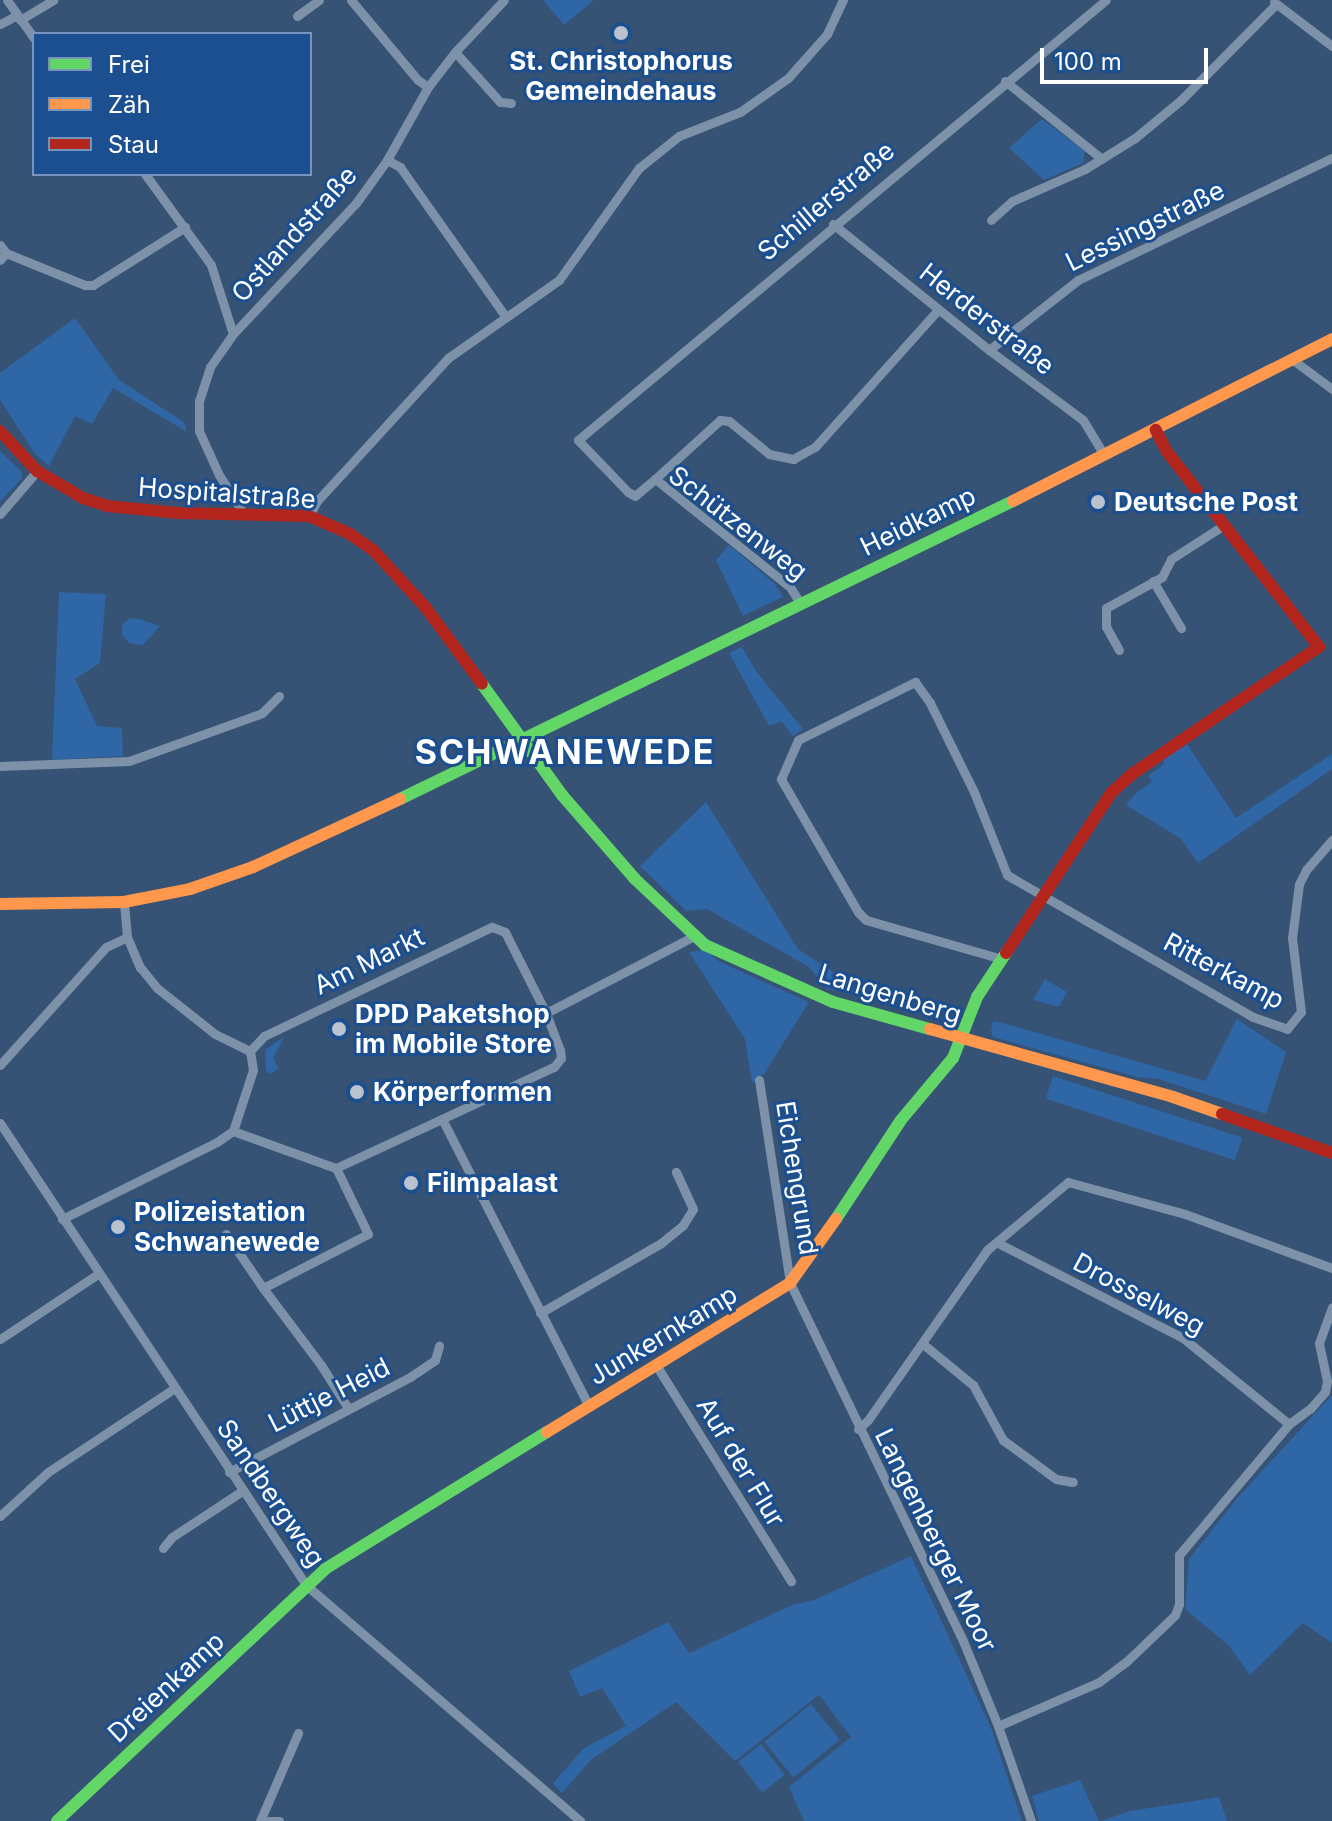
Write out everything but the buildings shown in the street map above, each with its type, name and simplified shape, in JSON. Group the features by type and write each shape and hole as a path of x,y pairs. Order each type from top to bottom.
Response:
{"street":[{"path":"7,0 32,36"},
{"path":"0,24 53,0"},
{"path":"297,16 319,0"},
{"path":"351,0 418,80 428,87"},
{"name":"Ostlandstraße","path":"244,514 209,456 198,423 204,382 233,334 356,203 387,160 428,87 455,52 504,0"},
{"path":"309,516 317,501 448,358 559,280 626,181 679,136 740,112 788,78 827,34 843,0"},
{"name":"Schillerstraße","path":"578,440 833,224 1106,0"},
{"path":"991,220 1012,201 1102,159 1181,100 1274,2 1332,46"},
{"path":"455,52 500,102 511,103"},
{"path":"1005,81 1102,159"},
{"name":"Lessingstraße","path":"989,350 1078,280 1332,158"},
{"path":"387,160 400,167 505,316"},
{"path":"147,176 211,265 233,334"},
{"name":"Herderstraße","path":"833,224 989,350 1083,420 1104,455"},
{"path":"2,253 85,285 93,285 185,227"},
{"path":"655,479 720,420 729,421 769,454 793,459 815,447 938,310"},
{"name":"Heidkamp","path":"0,904 124,902 190,889 253,867 521,740 1156,430 1332,339"},
{"path":"1293,360 1332,389"},
{"path":"1156,430 1167,452 1319,647 1332,642"},
{"name":"Hospitalstraße","path":"0,431 37,471 63,489 107,506 178,513 309,516 350,534 401,578 521,740"},
{"name":"Schützenweg","path":"578,440 635,496 655,479 790,587 800,603"},
{"path":"0,514 37,471"},
{"path":"1119,650 1106,627 1106,608 1162,577 1171,559 1224,525"},
{"path":"1153,581 1181,628"},
{"name":"Junkernkamp","path":"306,1585 325,1569 790,1283 843,1210 899,1122 945,1070 977,997 1111,793 1132,774 1319,647"},
{"path":"1002,959 866,920 858,912 781,779 798,740 915,682 930,703 974,792 1007,875 1043,898"},
{"path":"0,766 129,761 262,713 279,696"},
{"name":"Langenberg","path":"521,740 595,834 705,945 833,1002 1173,1097 1332,1153"},
{"name":"Ritterkamp","path":"1043,898 1253,1017 1287,1029 1301,1012 1292,938 1299,884 1306,870 1332,840"},
{"path":"62,1219 217,1142 233,1131 253,1070 250,1051 215,1034 157,988 140,967 127,937 124,902"},
{"name":"Am Markt","path":"250,1051 264,1036 492,927 505,932 546,1013 561,1058 554,1067 336,1168"},
{"path":"546,1013 694,936"},
{"path":"0,1065 106,947 127,937"},
{"name":"Eichengrund","path":"759,1080 790,1283"},
{"path":"442,1119 589,1406"},
{"name":"Sandbergweg","path":"0,1123 306,1585 573,1819"},
{"path":"233,1131 336,1168 368,1234 263,1288"},
{"path":"540,1313 661,1243 683,1225 693,1209 676,1172"},
{"path":"858,1429 923,1344 987,1250 1062,1185 1076,1183 1185,1214 1332,1268"},
{"path":"226,1234 321,1365 348,1408"},
{"name":"Drosselweg","path":"998,1243 1183,1338 1289,1424"},
{"path":"0,1339 98,1274"},
{"name":"Langenberger Moor","path":"790,1283 956,1627 998,1726 1031,1821"},
{"path":"998,1726 1099,1682 1126,1662 1175,1615 1179,1604 1179,1555 1289,1424 1310,1409 1325,1392 1327,1381 1319,1343 1332,1307"},
{"path":"923,1344 973,1385 1003,1440 1056,1479 1073,1482"},
{"name":"Lüttje Heid","path":"229,1472 410,1377 435,1360 439,1346"},
{"name":"Auf der Flur","path":"656,1365 791,1581"},
{"path":"0,1516 48,1472 175,1388"},
{"path":"163,1548 172,1537 242,1491"},
{"name":"Dreienkamp","path":"57,1821 306,1585"},
{"path":"260,1821 298,1733"},
{"path":"268,1821 279,1821"}],"shaded area":[{"path":"543,0 594,0 564,25"},
{"path":"1042,119 1085,151 1083,163 1044,180 1009,148"},
{"path":"75,318 119,380 184,422 187,432 113,388 92,424 75,416 49,466 35,454 0,400 0,373"},
{"path":"0,451 22,472 22,478 0,502"},
{"path":"729,545 774,583 783,597 743,616 716,560"},
{"path":"59,592 106,594 100,663 75,679 97,726 122,728 123,756 52,760"},
{"path":"130,618 160,626 143,645 129,643 122,635 122,625"},
{"path":"742,647 756,671 803,729 793,736 781,721 769,726 729,653"},
{"path":"1187,744 1236,818 1332,754 1332,769 1198,863 1181,839 1126,805 1137,792 1152,782 1148,776 1163,765 1164,759"},
{"path":"706,802 798,949 868,995 827,989 809,967 707,909 686,911 640,866"},
{"path":"705,950 720,962 809,1002 764,1074 752,1083 745,1039 689,952"},
{"path":"1045,979 1067,992 1059,1007 1033,1000"},
{"path":"1237,1019 1286,1052 1266,1114 1158,1079 1137,1077 993,1037 991,1030 993,1021 1003,1023 1205,1081"},
{"path":"285,1036 273,1058 279,1069 270,1074 266,1070 265,1050"},
{"path":"1053,1076 1242,1137 1235,1160 1046,1099"},
{"path":"1332,1395 1332,1643 1303,1623 1250,1675 1229,1646 1185,1609 1189,1559 1239,1496"},
{"path":"911,1556 990,1725 1022,1821 804,1821 789,1787 851,1737 819,1695 735,1761 676,1702 591,1760 562,1793 553,1783 584,1748 626,1726 602,1688 580,1697 569,1671 668,1622 689,1653 792,1605 814,1600"},
{"path":"811,1704 840,1740 793,1778 764,1742"},
{"path":"761,1744 785,1775 762,1793 738,1762"},
{"path":"1080,1780 1099,1821 1039,1821 1032,1796"},
{"path":"1219,1797 1227,1821 1101,1821 1130,1811"}],"traffic: fast":[{"path":"400,799 1013,501"},
{"path":"482,684 562,795 635,879 705,945 833,1002 930,1029"},
{"path":"836,1219 901,1120 953,1058 977,997 1006,953"},
{"path":"57,1821 325,1569 547,1432"}],"traffic: slow":[{"path":"1013,501 1332,339"},
{"path":"0,904 124,902 190,889 253,867 400,799"},
{"path":"930,1029 1173,1097 1222,1114"},
{"path":"547,1432 790,1283 836,1219"}],"traffic: jam":[{"path":"1006,953 1111,793 1132,774 1319,647 1167,452 1156,430"},
{"path":"0,431 37,471 83,498 107,506 178,513 309,516 350,534 374,551 426,608 482,684"},
{"path":"1222,1114 1332,1153"}],"place":[{"name":"St. Christophorus Gemeindehaus","path":"621,33"},
{"name":"Deutsche Post","path":"1098,502"},
{"name":"DPD Paketshop im Mobile Store","path":"339,1029"},
{"name":"Körperformen","path":"357,1092"},
{"name":"Filmpalast","path":"411,1183"},
{"name":"Polizeistation Schwanewede","path":"118,1227"}],"district":[{"name":"SCHWANEWEDE","path":"565,752"}]}
